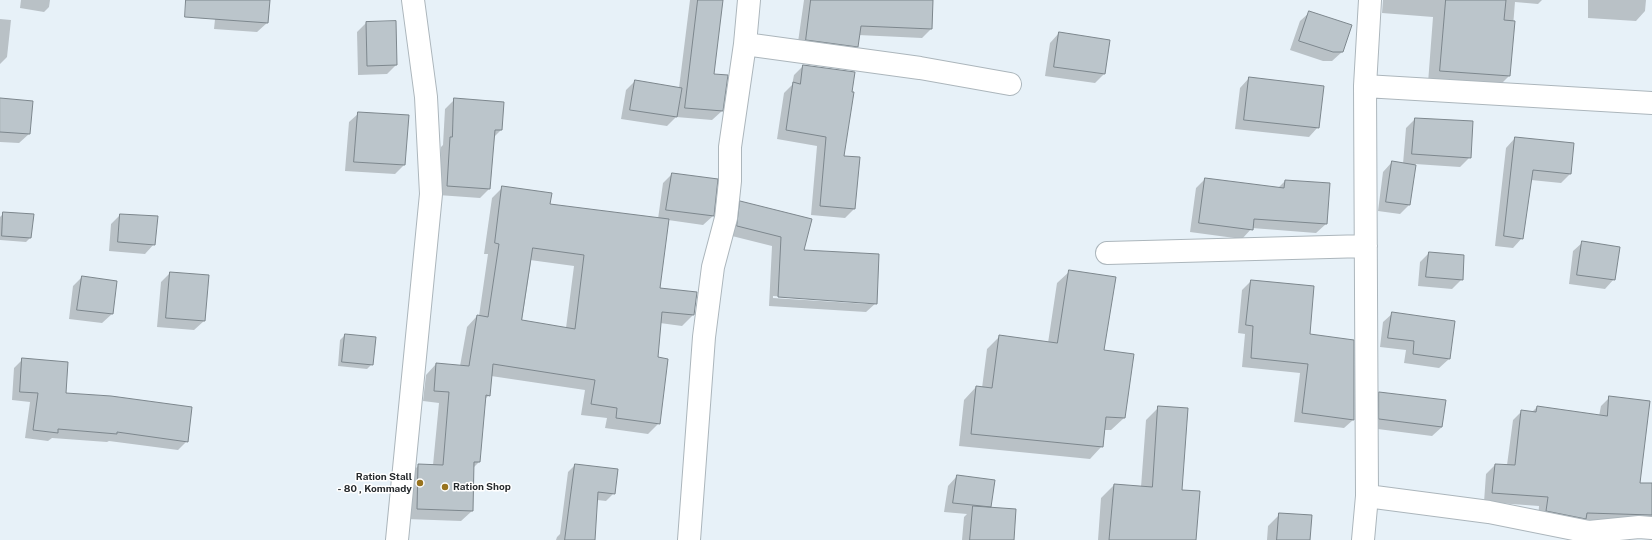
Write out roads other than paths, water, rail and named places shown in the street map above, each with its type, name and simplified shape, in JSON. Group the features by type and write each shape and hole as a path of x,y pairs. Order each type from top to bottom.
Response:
{"street":[{"path":"397,540 431,194 426,97 413,0"},
{"path":"689,540 704,337 713,266 726,218 730,181 730,147 746,44 749,0"},
{"path":"1363,540 1367,496 1366,86 1370,0"},
{"path":"746,44 913,66 1010,84"},
{"path":"1366,86 1652,103"},
{"path":"1108,253 1366,246"},
{"path":"1367,496 1489,512 1589,536 1639,527 1652,528"}],"place":[{"name":"Ration Stall - 80 , Kommady","path":"420,483"},
{"name":"Ration Shop","path":"445,487"}]}
